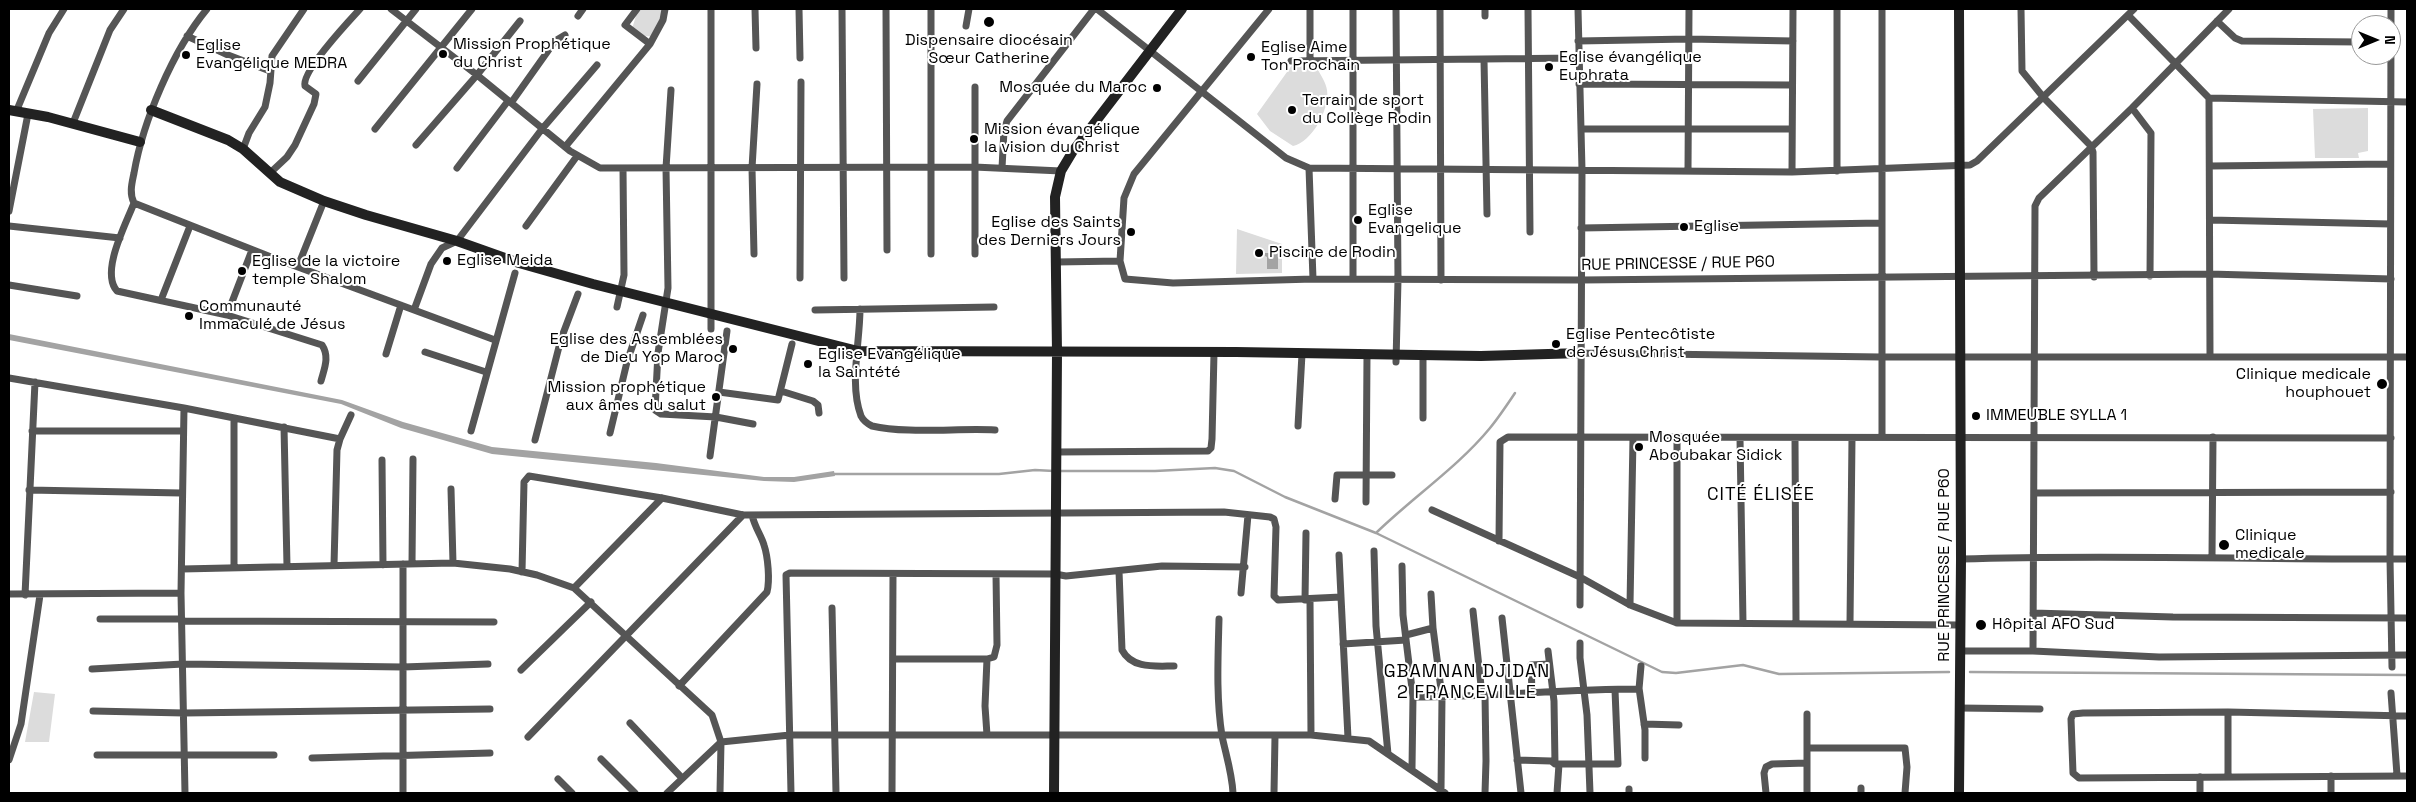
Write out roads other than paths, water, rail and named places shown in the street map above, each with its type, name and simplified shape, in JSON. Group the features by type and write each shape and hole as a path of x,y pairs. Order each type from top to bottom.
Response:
{"street":[{"path":"64,9 49,33 12,111 73,123 140,142"},
{"path":"73,123 110,30 124,9"},
{"path":"207,9 187,36 151,110 140,142 130,193 134,203 112,262 110,276 112,285 117,291 227,315 322,346 326,362 321,382"},
{"path":"243,149 249,133 265,107 270,83 270,62 276,48 304,9"},
{"path":"270,173 290,153 314,104 316,94 305,86 304,79 324,50 360,9"},
{"path":"391,9 442,47 565,147 577,156 600,168 974,167 1061,171"},
{"path":"358,81 416,9"},
{"path":"375,129 472,9"},
{"path":"578,16 583,9"},
{"path":"637,9 625,25 650,44"},
{"path":"565,147 650,44 663,20 665,9"},
{"path":"711,9 711,329"},
{"path":"755,9 756,48"},
{"path":"799,9 800,58"},
{"path":"842,9 844,278"},
{"path":"886,9 887,250"},
{"path":"931,9 931,254"},
{"path":"966,26 968,9"},
{"path":"1002,168 1004,130 1007,121 1096,9 1150,49 1201,92 1286,158 1309,168 1792,172 1959,167 1977,161 2134,9"},
{"path":"1054,793 1057,353 1055,197 1061,171 1073,151 1182,9"},
{"path":"1056,262 1120,261 1122,214 1128,186 1134,174 1269,9"},
{"path":"1310,9 1310,60"},
{"path":"1352,280 1353,9"},
{"path":"1396,9 1398,280 1396,359"},
{"path":"1440,9 1442,280"},
{"path":"1528,9 1531,169 1530,232"},
{"path":"1578,9 1582,170 1580,604"},
{"path":"1688,170 1689,9"},
{"path":"1792,172 1793,9"},
{"path":"1837,9 1837,171"},
{"path":"1882,9 1882,437"},
{"name":"RUE PRINCESSE / RUE P60","path":"1959,9 1961,559 1959,793"},
{"path":"2021,9 2022,71 2044,98 2091,146 2094,159 2094,277"},
{"path":"2033,651 2035,206 2039,198 2132,108 2229,9"},
{"path":"2128,15 2209,98 2407,102"},
{"path":"416,145 477,75 520,21"},
{"path":"2216,21 2235,38 2242,41 2351,42"},
{"path":"457,168 510,102 555,40 565,35"},
{"path":"187,36 228,55 270,71"},
{"path":"1578,41 1689,39 1793,41"},
{"path":"1291,61 1578,58"},
{"path":"1484,60 1485,168 1488,214"},
{"path":"414,310 431,264 442,248 457,241 542,129 597,65"},
{"path":"2391,65 2390,618 2392,667"},
{"path":"800,278 801,82"},
{"path":"754,254 752,168 757,84"},
{"path":"1579,84 1792,85"},
{"path":"975,87 975,254"},
{"path":"671,90 666,168 668,288 658,353 656,410 661,414 716,417 753,424"},
{"path":"2209,98 2210,357"},
{"path":"2132,108 2148,127 2151,134 2150,276"},
{"path":"151,110 221,137 243,149 280,182 366,216 457,241 519,263 858,352 1214,352 1367,355 1396,359 1423,356 1582,353 1881,357 2407,357"},
{"path":"9,211 28,114"},
{"path":"1581,129 1792,129"},
{"path":"526,226 577,156"},
{"path":"2210,166 2390,164"},
{"path":"617,306 624,275 624,168"},
{"path":"1309,168 1313,279"},
{"path":"298,266 324,201"},
{"path":"134,203 252,250 495,340"},
{"path":"2210,220 2390,224"},
{"path":"1581,228 1881,224"},
{"path":"9,226 120,238"},
{"path":"161,300 190,226"},
{"path":"227,315 252,250"},
{"name":"RUE PRINCESSE / RUE P60","path":"1120,261 1125,278 1133,281 1172,283 1313,279 1580,280 1882,276 1960,277"},
{"path":"471,431 515,273"},
{"path":"1960,277 2094,277 2209,274 2391,279"},
{"path":"9,286 77,296"},
{"path":"535,440 560,339 578,294"},
{"path":"386,354 401,305"},
{"path":"815,310 994,307"},
{"path":"860,309 858,401 862,418 871,425 905,428 995,430"},
{"path":"610,433 627,362 643,315"},
{"path":"710,456 727,332"},
{"path":"719,392 776,401 781,391 792,344"},
{"path":"425,352 486,372"},
{"path":"1056,452 1208,451 1211,448 1212,438 1214,352"},
{"path":"1298,426 1302,354"},
{"path":"1366,502 1367,355"},
{"path":"1423,356 1423,418"},
{"path":"9,378 184,408 340,439"},
{"path":"26,595 35,382"},
{"path":"781,391 813,401 818,405 819,412"},
{"path":"184,408 182,431 181,593 185,793"},
{"path":"334,566 337,450 351,415"},
{"path":"234,418 234,568"},
{"path":"284,427 287,566"},
{"path":"32,431 182,431"},
{"path":"1499,541 1500,442 1508,437 1796,439 2034,436 2391,438"},
{"path":"2212,557 2213,437"},
{"path":"1630,605 1633,438"},
{"path":"1677,438 1677,623"},
{"path":"1740,438 1743,623"},
{"path":"1850,623 1852,438"},
{"path":"1796,439 1796,623"},
{"path":"412,564 413,459"},
{"path":"382,460 383,564"},
{"path":"1335,499 1337,476 1392,475"},
{"path":"522,572 524,482 529,476 662,498 752,516 1224,512 1264,515 1274,519 1276,527 1274,596 1278,600 1341,597"},
{"path":"451,489 453,563"},
{"path":"29,490 181,493"},
{"path":"2035,493 2391,492"},
{"path":"574,588 662,498"},
{"path":"1432,510 1580,577 1630,605 1677,623 1960,625"},
{"path":"528,737 628,636 743,515"},
{"path":"1241,593 1245,567 1248,515"},
{"path":"679,686 767,592 764,544 756,532 752,516"},
{"path":"1306,533 1311,735"},
{"path":"1374,551 1374,600 1388,754"},
{"path":"1340,555 1348,738"},
{"path":"1961,559 2034,557 2407,559"},
{"path":"182,569 453,563 522,572 574,588 712,715 721,742 720,793"},
{"path":"403,564 403,793"},
{"path":"791,793 786,574 1055,574 1066,576 1162,566 1245,567"},
{"path":"1402,566 1403,615 1413,697 1412,768"},
{"path":"1118,571 1122,650 1126,657 1142,665 1174,666"},
{"path":"892,793 893,574"},
{"path":"892,659 987,659 994,657 997,645 996,574"},
{"path":"9,594 181,593"},
{"path":"1432,594 1433,628 1442,697 1443,791"},
{"path":"9,760 22,724 40,595"},
{"path":"521,670 591,602"},
{"path":"832,608 836,793"},
{"path":"1473,612 1483,695 1486,761 1485,793"},
{"path":"2033,613 2173,617 2407,618"},
{"path":"1502,618 1512,694 1521,793"},
{"path":"100,619 494,622"},
{"path":"1219,619 1218,677 1222,736 1231,773 1233,793"},
{"path":"1343,644 1406,638 1433,628"},
{"path":"1580,643 1590,765 1590,793"},
{"path":"1548,651 1551,691 1554,701 1557,793"},
{"path":"1960,651 2033,651 2159,657 2407,655"},
{"path":"987,659 984,706 987,735"},
{"path":"92,669 183,664 403,667 488,664"},
{"path":"1532,692 1531,665 1549,664"},
{"path":"1641,666 1639,688 1644,724 1645,758"},
{"path":"1413,697 1639,688"},
{"path":"1517,760 1551,761 1557,764 1618,764 1615,690"},
{"path":"2391,693 2397,775"},
{"path":"1959,708 2040,709"},
{"path":"93,711 184,713 490,709"},
{"path":"2228,712 2228,777"},
{"path":"2407,716 2394,714 2228,712 2073,714 2071,719 2074,776 2200,778 2407,776"},
{"path":"1806,714 1807,793"},
{"path":"630,723 682,778"},
{"path":"1644,724 1679,724"},
{"path":"667,793 721,742 790,734 1311,735 1348,738 1369,741 1412,768 1443,791"},
{"path":"1274,793 1275,736"},
{"path":"1807,748 1905,748 1907,767 1905,793"},
{"path":"312,758 490,753"},
{"path":"97,755 274,755"},
{"path":"601,759 635,793"},
{"path":"1766,793 1764,773 1766,767 1772,764 1807,763"},
{"path":"2330,776 2331,793"},
{"path":"2200,778 2200,793"},
{"path":"558,779 572,793"}],"waterway":[{"path":"1376,533 1464,456 1497,420 1515,393"},
{"path":"1060,471 1155,471 1215,468 1234,471 1285,497 1376,533 1662,672 1676,673 1743,665 1779,674 1949,672"},
{"path":"833,474 999,474 1035,470 1054,471"},
{"path":"1970,672 2407,675"}],"place":[{"name":"Dispensaire diocésain Sœur Catherine","path":"989,22"},
{"name":"Mission Prophétique du Christ","path":"443,54"},
{"name":"Eglise Evangélique MEDRA","path":"186,55"},
{"name":"Eglise Aime Ton Prochain","path":"1251,57"},
{"name":"Eglise évangélique Euphrata","path":"1549,67"},
{"name":"Mosquée du Maroc","path":"1157,88"},
{"name":"Terrain de sport du Collège Rodin","path":"1292,110"},
{"name":"Mission évangélique la vision du Christ","path":"974,139"},
{"name":"Eglise Evangelique","path":"1358,220"},
{"name":"Eglise","path":"1684,227"},
{"name":"Eglise des Saints des Derniers Jours","path":"1131,232"},
{"name":"Piscine de Rodin","path":"1259,253"},
{"name":"Eglise Meida","path":"447,261"},
{"name":"Eglise de la victoire temple Shalom","path":"242,271"},
{"name":"Communauté Immaculé de Jésus","path":"189,316"},
{"name":"Eglise Pentecôtiste de Jésus Christ","path":"1556,344"},
{"name":"Eglise des Assemblées de Dieu Yop Maroc","path":"733,349"},
{"name":"Eglise Evangélique la Saintété","path":"808,364"},
{"name":"Clinique medicale houphouet","path":"2382,384"},
{"name":"Mission prophétique aux âmes du salut","path":"716,397"},
{"name":"IMMEUBLE SYLLA 1","path":"1976,416"},
{"name":"Mosquée Aboubakar Sidick","path":"1639,447"},
{"name":"Clinique medicale","path":"2224,545"},
{"name":"Hôpital AFO Sud","path":"1981,625"}],"district":[{"name":"CITÉ ÉLISÉE","path":"1761,495"},
{"name":"GBAMNAN DJIDAN 2 FRANCEVILLE","path":"1467,682"}]}
